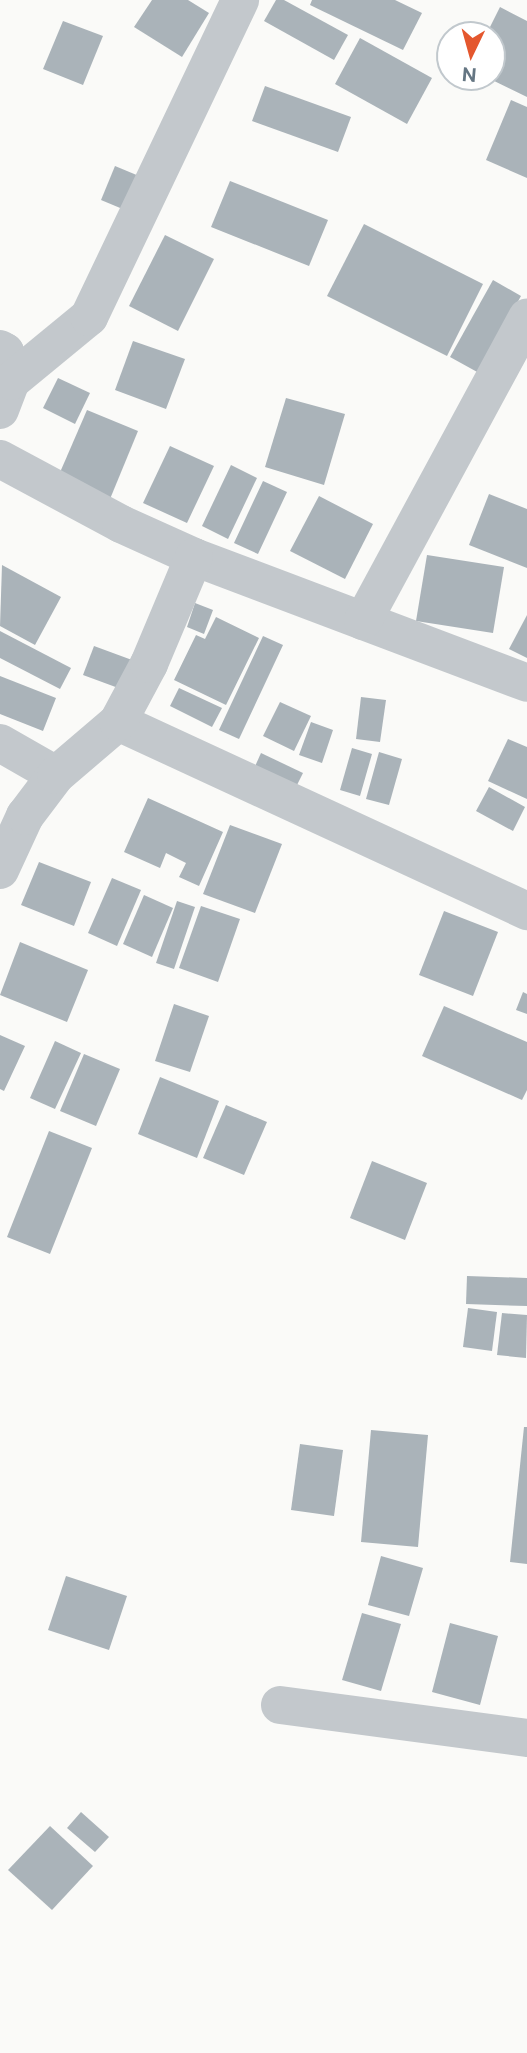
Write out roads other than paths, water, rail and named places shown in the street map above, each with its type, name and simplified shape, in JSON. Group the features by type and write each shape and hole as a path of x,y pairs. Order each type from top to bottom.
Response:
{"street":[{"path":"4,380 89,317 240,0"},
{"path":"363,621 527,318"},
{"path":"0,459 121,524 194,557 527,683"},
{"path":"0,870 25,816 56,775 118,722 149,664 194,557"},
{"path":"118,722 527,911"},
{"path":"0,743 56,775"},
{"path":"281,1705 527,1738"}]}
